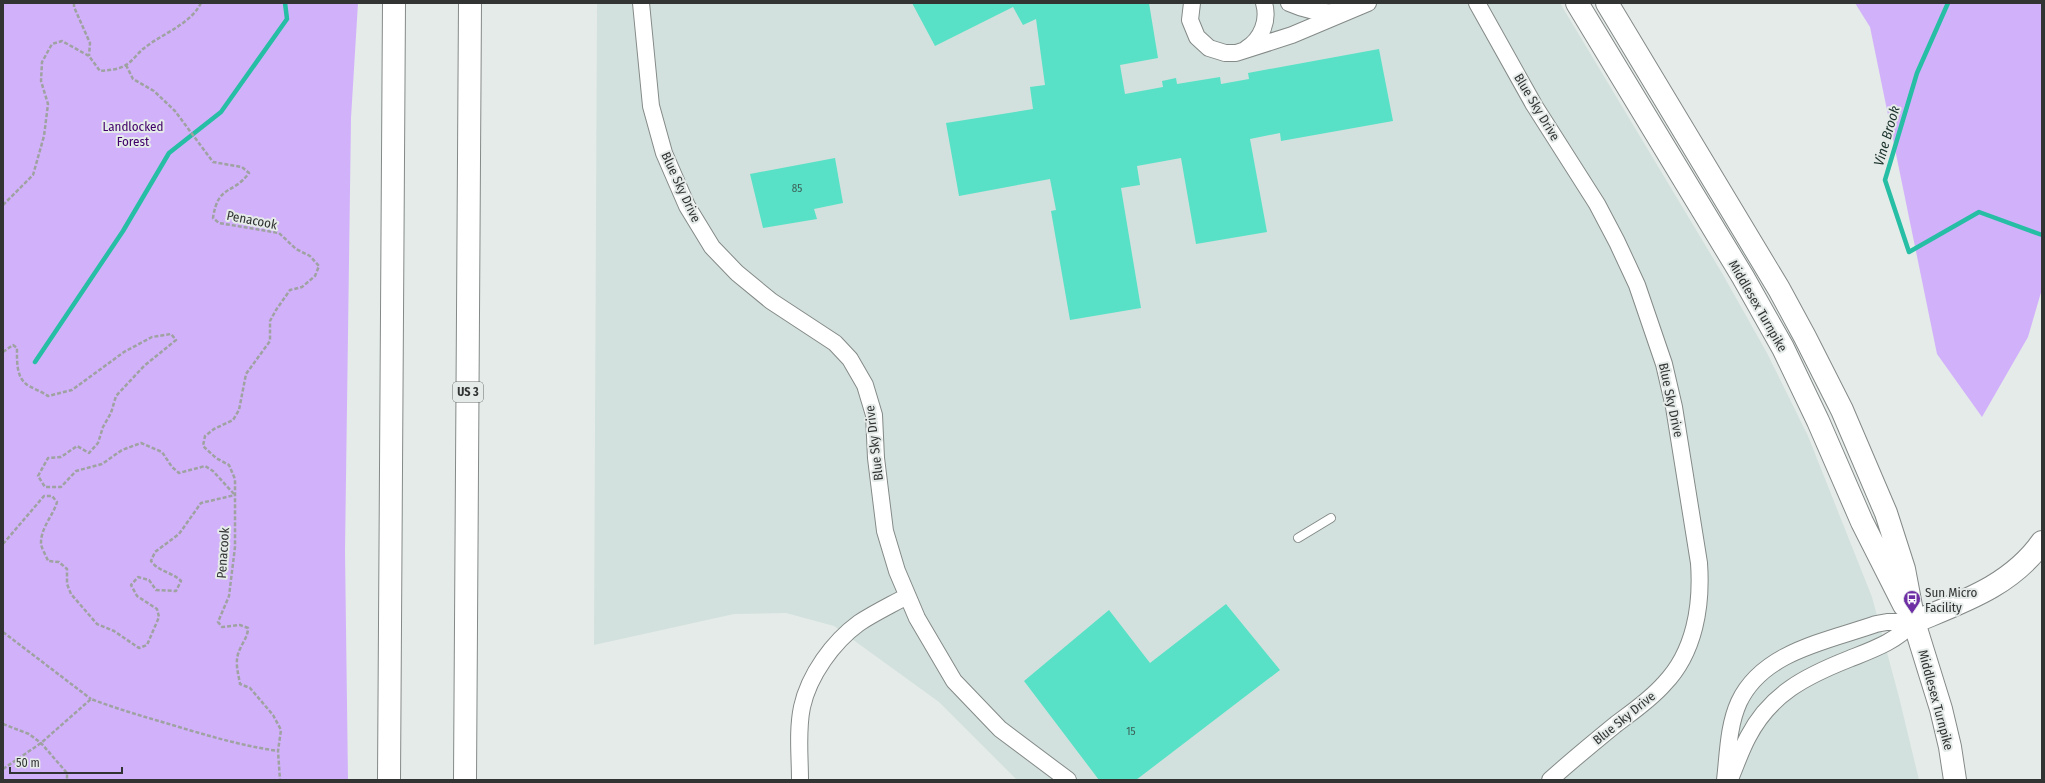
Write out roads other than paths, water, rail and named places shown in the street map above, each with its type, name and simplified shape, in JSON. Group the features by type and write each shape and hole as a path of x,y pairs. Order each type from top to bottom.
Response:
{"main road":[{"path":"389,780 394,3"},
{"name":"US 3","path":"465,780 470,3"},
{"name":"Middlesex Turnpike","path":"1577,3 1743,277 1783,348 1818,421 1862,522 1914,622"},
{"name":"Middlesex Turnpike","path":"1607,3 1765,264 1818,361 1850,430 1886,513 1904,569 1914,622 1941,709 1950,747 1955,780"},
{"path":"1914,622 1987,590 2018,569 2042,542"}],"street":[{"name":"Blue Sky Drive","path":"641,3 651,106 664,153 687,206 712,247 737,273 771,301 835,342 850,359 865,385 874,415 876,458 885,531 907,596 917,618 954,681 1000,729 1068,780"},
{"path":"1192,3 1190,20 1197,37 1203,44 1218,52 1236,53 1292,35 1361,6"},
{"path":"1236,53 1248,48 1262,33 1265,24 1264,3"},
{"path":"1289,3 1298,7 1318,11 1338,12 1361,6"},
{"name":"Blue Sky Drive","path":"1477,3 1534,105 1597,204 1637,285 1664,364 1674,407 1701,587 1698,612 1690,639 1679,664 1665,684 1579,754 1550,780"},
{"path":"800,780 799,731 802,706 816,672 843,636 860,623 907,596"},
{"path":"1725,780 1734,718 1739,702 1758,676 1782,658 1799,650 1876,624 1914,622"},
{"path":"1730,780 1748,736 1769,707 1782,694 1815,672 1896,638 1914,622"}],"lane":[{"path":"1298,538 1331,518"}],"waterway":[{"path":"35,362 123,231 169,153 221,112 287,19 285,3"},
{"name":"Vine Brook","path":"1948,3 1917,73 1885,180 1909,252 1979,212 2042,235"}],"place":[{"name":"Sun Micro Facility","path":"1912,614"}],"park label":[{"name":"Landlocked Forest","path":"133,134"}]}
